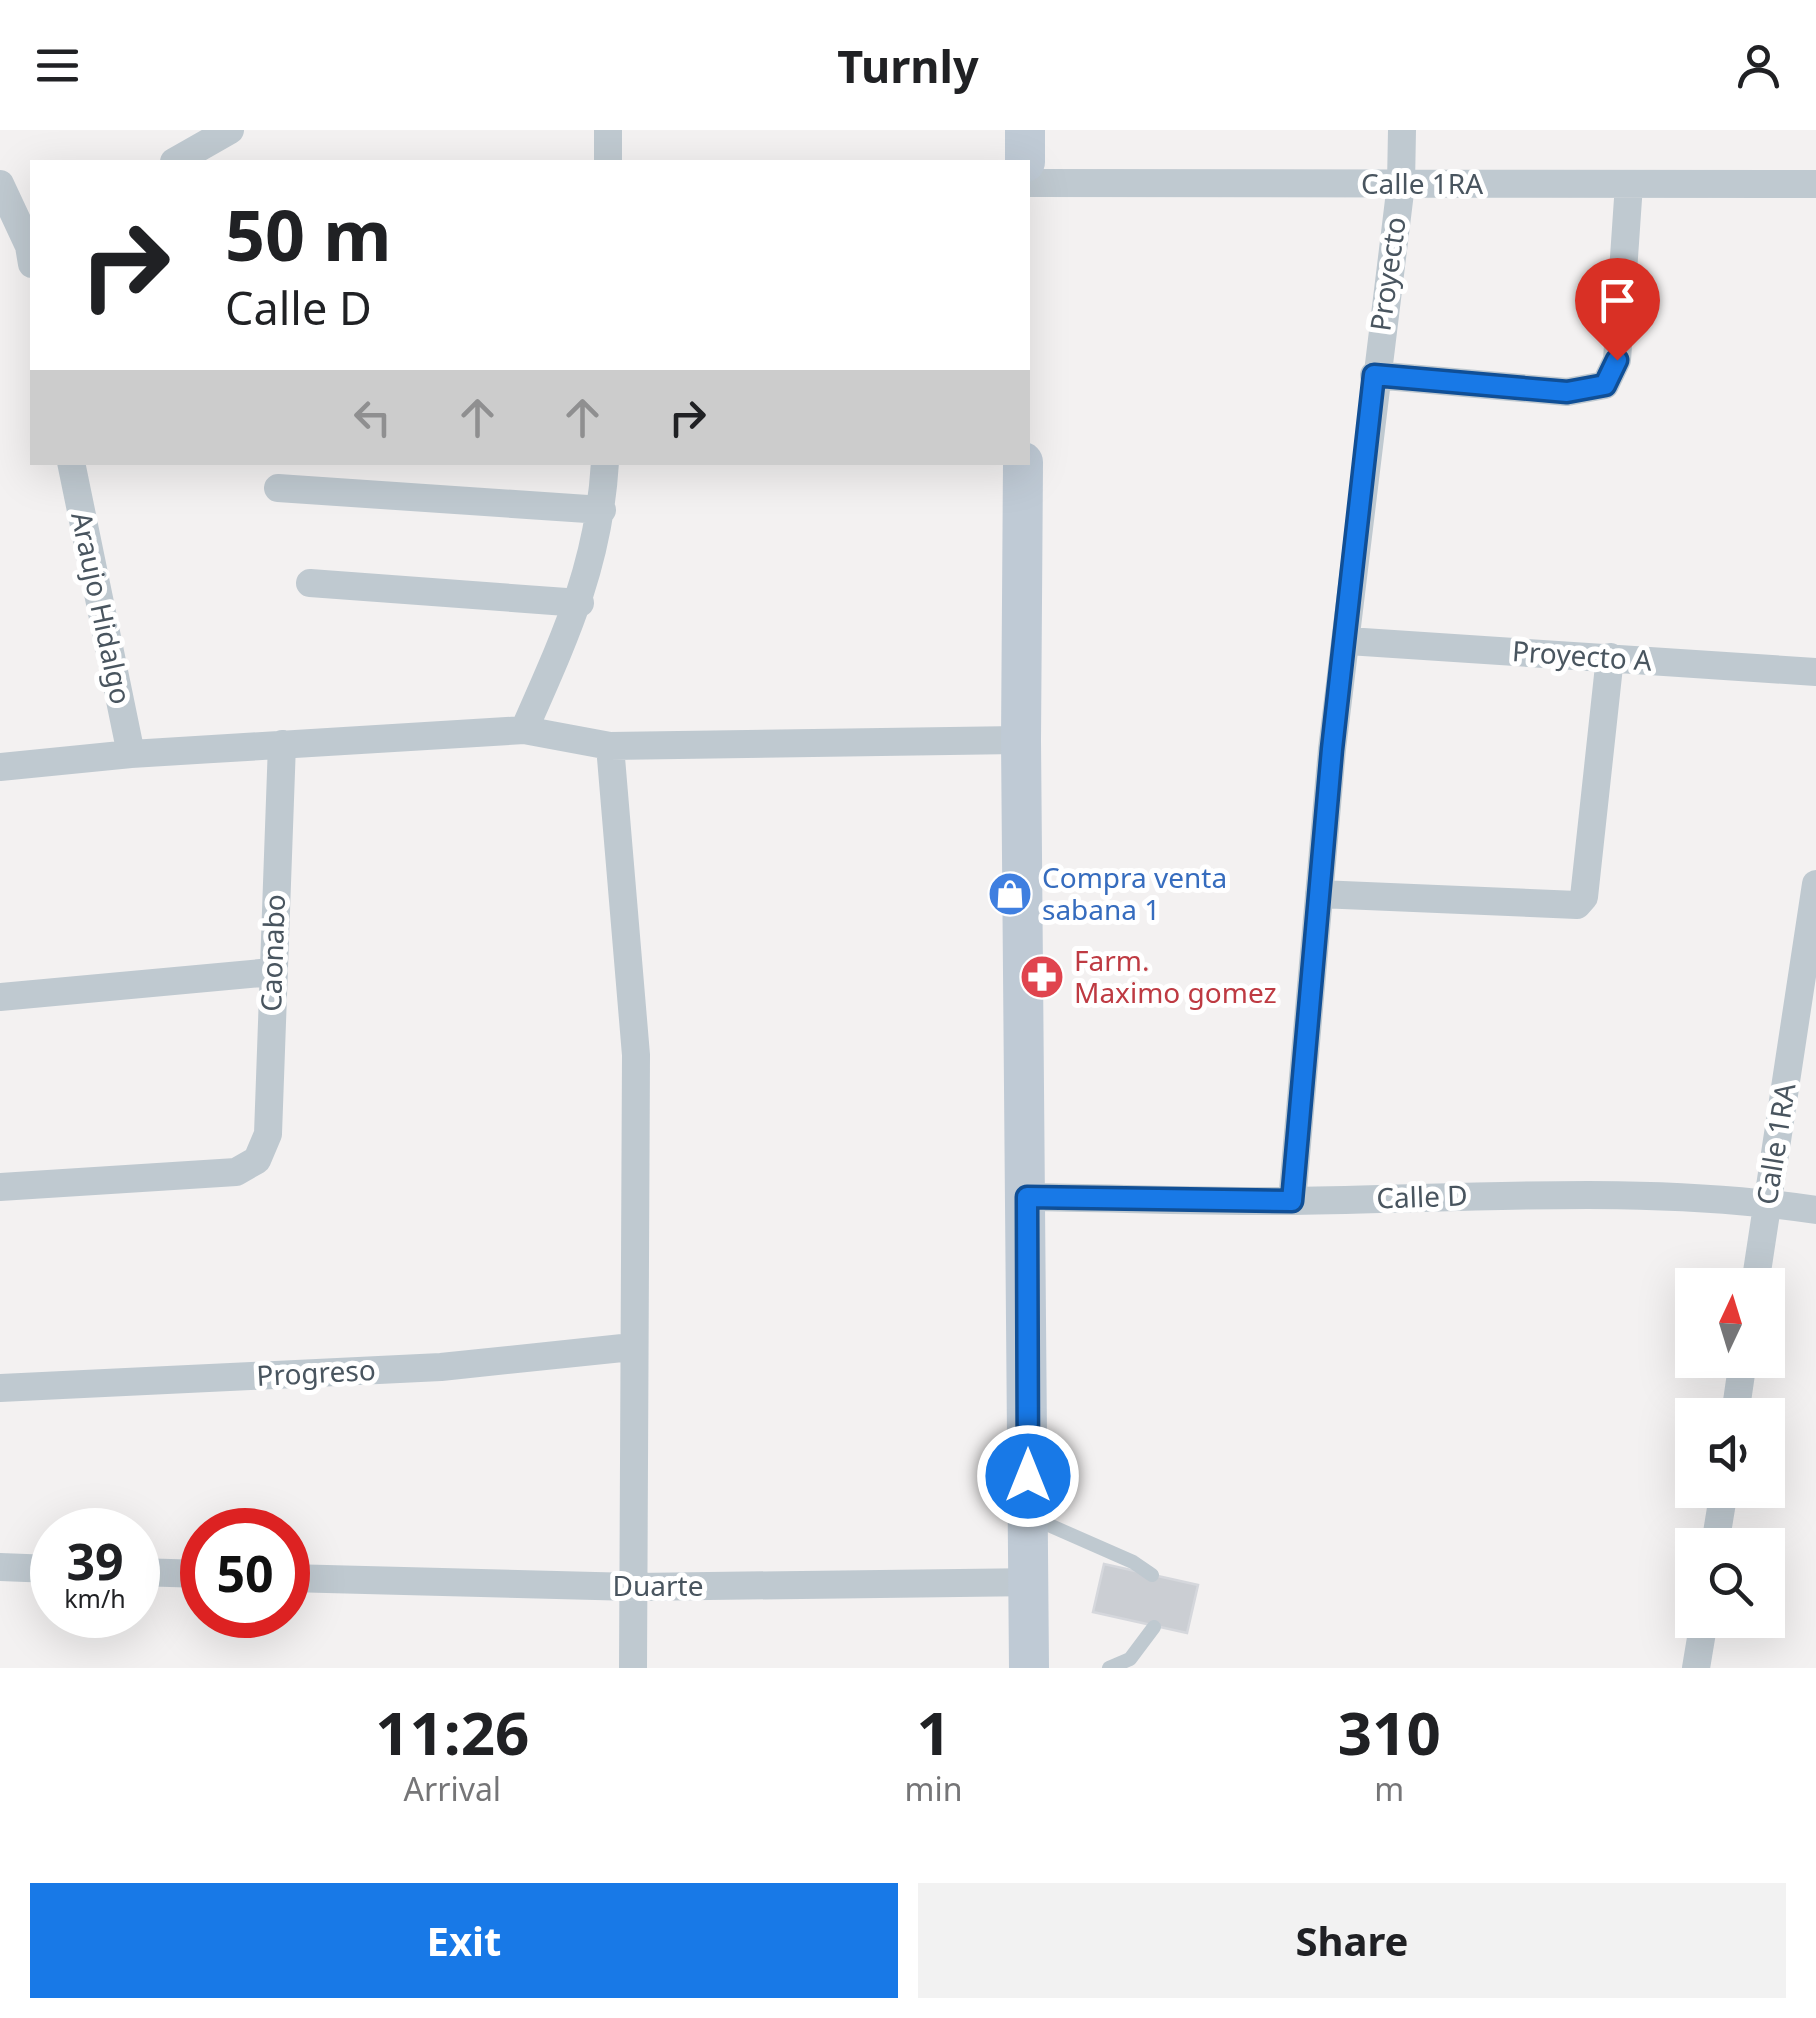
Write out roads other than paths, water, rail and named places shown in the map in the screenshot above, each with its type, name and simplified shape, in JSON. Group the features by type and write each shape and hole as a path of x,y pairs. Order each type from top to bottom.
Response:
{"main road":[{"path":"1025,130 1025,160"},
{"path":"1023,465 1021,740 1029,1668"}],"street":[{"path":"178,160 230,130"},
{"path":"608,130 608,160"},
{"name":"Proyecto","path":"1292,1201 1332,749 1348,641 1374,375 1401,184 1402,130"},
{"name":"Calle 1RA","path":"1030,183 1816,184"},
{"path":"0,184 30,249"},
{"path":"1374,375 1567,392 1605,385 1617,360 1630,184"},
{"name":"Araujo Hidalgo","path":"73,465 131,754"},
{"path":"524,730 580,603 602,510 605,465"},
{"path":"278,488 602,510"},
{"path":"310,583 580,603"},
{"name":"Proyecto A","path":"1348,641 1816,672"},
{"path":"1319,894 1577,904 1584,897 1610,658"},
{"path":"0,767 131,754 524,730 610,746 1021,740"},
{"name":"Caonabo","path":"0,1188 236,1172 257,1160 268,1134 282,744"},
{"path":"610,746 636,1054 633,1668"},
{"name":"Calle 1RA","path":"1757,1268 1816,884"},
{"path":"0,997 272,972"},
{"name":"Calle D","path":"1027,1197 1292,1201 1549,1193 1767,1202 1816,1210"},
{"name":"Progreso","path":"0,1388 440,1367 632,1347"},
{"path":"0,1567 30,1568"},
{"name":"Duarte","path":"310,1579 634,1587 1028,1582"},
{"path":"1696,1668 1701,1638"}],"lane":[{"path":"1028,1516 1133,1562 1152,1575"},
{"path":"1109,1668 1130,1659 1154,1627"}],"place":[{"name":"Compra venta sabana 1","path":"1010,894"},
{"name":"Farm. Maximo gomez","path":"1042,977"}]}
